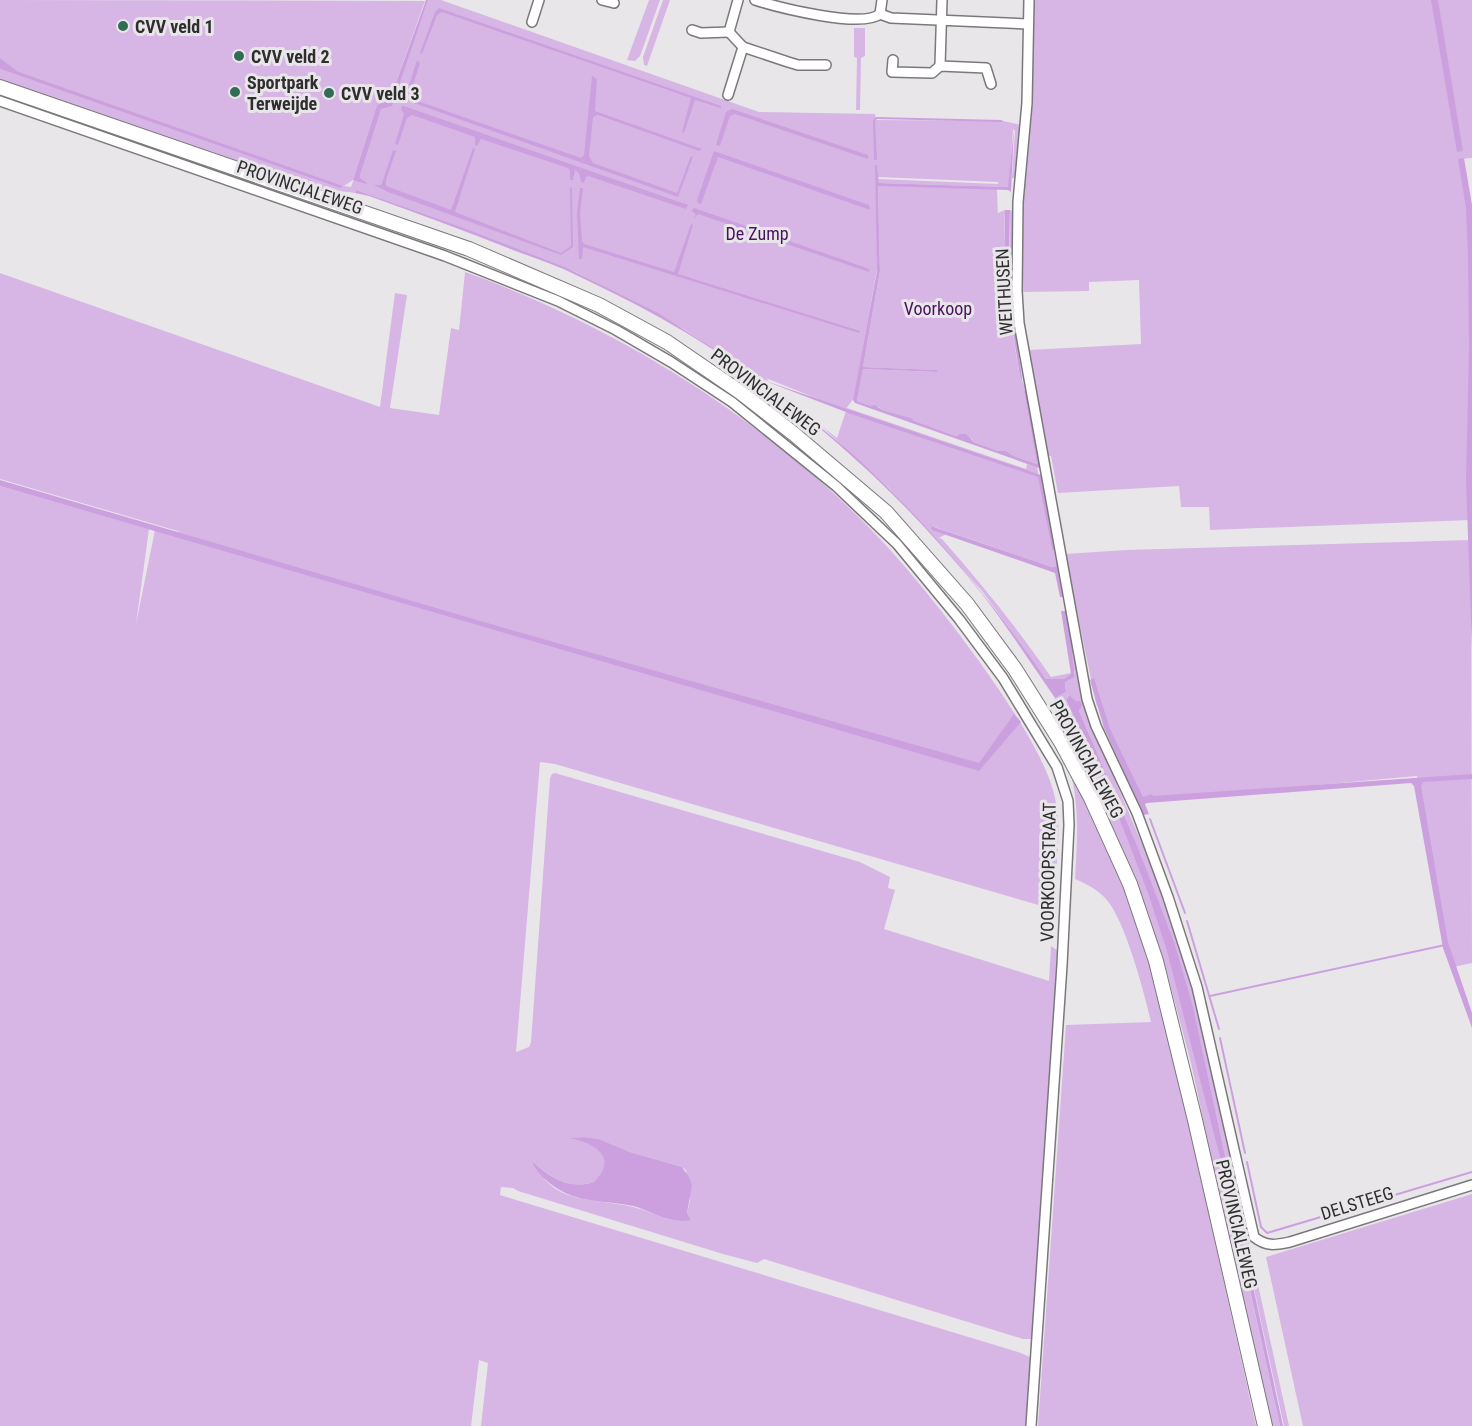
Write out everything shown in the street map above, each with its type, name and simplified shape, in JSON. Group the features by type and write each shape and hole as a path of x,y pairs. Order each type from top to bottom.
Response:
{"highway":[{"name":"PROVINCIALEWEG","path":"0,87 469,249 584,298 667,342 740,392 794,434 886,512 967,604 1015,669 1061,742 1091,798 1130,884 1156,961 1266,1426"}],"street":[{"path":"532,22 539,0"},
{"path":"602,0 614,3"},
{"path":"729,32 738,0"},
{"path":"754,0 803,13 842,18 874,18 879,14 882,0"},
{"path":"940,66 942,0"},
{"path":"879,14 891,18 1028,24 1029,0"},
{"name":"WEITHUSEN","path":"1028,24 1027,103 1018,202 1019,323 1087,699 1096,726 1137,813 1168,897 1197,987 1254,1237"},
{"path":"692,30 701,33 729,32 743,46 798,65 826,65"},
{"path":"728,95 743,46"},
{"path":"892,60 892,72 932,72 940,66 989,66 991,84"},
{"name":"PROVINCIALEWEG","path":"0,101 446,256 558,301 584,314"},
{"name":"VOORKOOPSTRAAT","path":"584,314 671,362 732,402 836,486 897,544 959,619 1003,678 1057,767 1068,801 1069,825 1062,965 1031,1426"},
{"name":"DELSTEEG","path":"1254,1237 1271,1246 1290,1242 1472,1185"}],"green space":[{"name":"De Zump","path":"0,0 425,1 390,99 377,105 353,180 344,186 351,187 380,106 391,100 428,0 441,0 759,112 875,114 876,120 1003,121 1021,125 1016,178 1012,178 1015,131 1013,129 1009,187 879,183 878,179 998,184 998,182 878,177 877,165 877,269 854,398 845,410 766,378 769,381 760,379 810,418 757,378 684,329 576,272 356,190 355,193 301,186 0,80 0,69 342,186 0,65"},
{"path":"649,0 660,0 640,56 635,61 627,60"},
{"path":"663,0 670,0 647,66 644,65 643,57"},
{"path":"1034,0 1472,0 1472,158 1461,159 1470,204 1469,461 1472,461 1472,478 1469,478 1470,520 1210,530 1209,507 1181,507 1179,486 1058,493 1051,456 1048,456 1055,492 1052,492 1029,350 1141,344 1139,280 1089,282 1089,291 1021,292 1021,208 1030,129"},
{"path":"854,28 865,28 865,56 861,58 860,110 856,110 857,58 854,57"},
{"name":"Voorkoop","path":"878,185 997,189 998,216 998,213 1005,210 1008,293 1020,376 1024,384 1009,280 1010,210 1014,212 1011,262 1014,306 1042,465 1024,391 1037,464 1006,451 998,451 974,442 960,434 956,436 857,401 863,369 936,372 936,370 863,367 880,271"},
{"path":"465,272 524,295 640,353 695,386 800,464 848,507 892,552 981,664 1024,729 1043,765 1055,798 1058,825 1058,853 1052,909 555,764 540,762 516,1052 529,1047 531,1042 550,778 555,773 860,862 890,877 888,888 895,890 884,929 1049,981 1051,946 1061,953 1033,1339 1023,1339 764,1259 757,1263 723,1254 513,1188 501,1187 500,1195 1021,1353 1032,1358 1027,1426 481,1426 488,1363 479,1360 471,1426 0,1426 0,486 149,529 136,624 155,530 181,532 0,479 0,273 380,407 395,293 407,295 390,408 439,415 451,328 459,330","holes":["572,1138 599,1139 630,1152 686,1170 690,1200 687,1213 691,1220 670,1220 633,1207 563,1193 542,1176 533,1162 560,1181 575,1184 594,1182 605,1165 605,1158 596,1148"]},
{"path":"847,408 1026,469 1027,464 1037,467 1054,551 1042,481 1046,482 1066,598 1063,597 1056,559 1056,566 1052,567 932,526 946,534 939,538 999,606 1051,677 1071,673 1071,676 1064,679 1046,679 982,591 888,487 820,425 837,438"},
{"path":"1471,540 1472,963 1453,967 1447,948 1417,776 1139,801 1096,703 1065,554 1126,550"},
{"path":"1068,610 1087,714 1167,903 1195,997 1289,1426 1284,1426 1193,1010 1141,855 1079,711 1080,708 1077,702 1068,695 1066,701 1126,827 1155,898 1217,1143 1280,1426 1269,1426 1191,1063 1166,969 1133,876 1059,727 1054,706 1055,698 1066,692 1065,682 1075,674 1066,611"},
{"path":"1070,771 1121,878 1160,995 1256,1426 1038,1426 1066,1025 1151,1022 1127,939 1113,909 1099,893 1075,879 1077,812"},
{"path":"1472,1194 1472,1426 1303,1426 1266,1257"}],"shaded area":[{"path":"426,0 428,0 392,106 381,109 360,175 360,178 367,183 353,180 377,105 390,99"},
{"path":"1431,0 1438,0 1463,151 1457,152"},
{"path":"439,8 721,106 721,108 695,100 684,133 682,132 691,98 442,12 437,15 422,54 420,53 435,12"},
{"path":"0,58 17,71 343,186 340,188 0,69"},
{"path":"417,60 420,63 410,95 412,99 581,158 584,155 592,76 597,79 595,111 702,149 699,151 598,115 593,117 589,156 593,163 677,193 691,156 693,157 678,197 411,102 406,99 406,95"},
{"path":"402,106 688,205 686,209 588,176 584,183 581,182 579,173 575,170 573,180 570,180 568,168 481,139 477,146 475,137 412,115 407,118 398,145 395,144 404,114"},
{"path":"732,109 868,155 868,159 735,114 730,116 720,146 716,145 726,112"},
{"path":"876,117 1002,120 1003,122 877,119 875,121 877,160 874,160 873,120"},
{"path":"1014,128 1011,192 1008,190 878,186 880,271 863,367 937,370 937,372 863,369 857,401 871,406 875,405 882,410 911,418 956,436 966,434 974,442 998,451 1006,451 1037,464 1024,391 1026,391 1041,466 1039,468 855,403 853,400 877,271 875,165 877,165 879,183 1008,187"},
{"path":"473,148 475,149 455,212 561,253 571,246 570,187 572,188 573,247 561,255 374,185 381,185 393,150 396,151 386,186 451,210"},
{"path":"714,151 869,205 870,210 718,157 701,204 698,203 697,200"},
{"path":"1464,158 1472,205 1472,649 1466,480 1469,348 1468,257 1466,208 1458,159"},
{"path":"580,188 583,188 580,213 584,244 674,272 691,224 693,225 678,274 860,331 859,333 583,247 582,259 579,259 577,213"},
{"path":"356,190 567,268 658,313 760,379 844,447 908,508 980,591 1046,679 1064,679 1071,674 1061,611 1066,611 1073,650 1074,677 1065,682 1066,692 1055,698 982,594 912,514 833,439 747,372 657,316 568,271 369,196 355,193"},
{"path":"694,208 870,270 869,272 698,214 693,219 696,214 691,211"},
{"path":"1005,210 1010,210 1008,277 1023,385 1004,277"},
{"path":"761,379 1041,475 1055,551 1052,550 1038,477 851,414"},
{"path":"0,480 501,627 979,763 1014,714 1021,722 979,771 0,486"},
{"path":"931,526 1052,567 1056,566 1056,559 1063,597 1060,597 1055,573 932,530"},
{"path":"1094,678 1110,729 1143,797 1152,794 1153,796 1472,774 1472,779 1423,782 1421,786 1448,942 1472,1013 1472,1028 1443,948 1414,786 1411,783 1147,803 1145,804 1149,814 1144,815 1104,728 1090,680"},
{"path":"1069,695 1076,701 1080,701 1082,705 1079,711 1139,850 1175,945 1193,1007 1283,1426 1280,1426 1224,1173 1167,951 1147,890 1109,792 1066,700"},
{"path":"569,1138 599,1139 630,1152 682,1167 692,1185 687,1213 691,1220 676,1221 633,1206 571,1195 552,1185 538,1172 532,1161 560,1181 576,1184 594,1182 601,1173 604,1158 600,1152 587,1143"}],"waterway":[{"path":"1150,819 1185,913"},
{"path":"1187,921 1219,1029"},
{"path":"1210,996 1445,945"},
{"path":"1220,1038 1245,1153"},
{"path":"1247,1162 1261,1227 1267,1233 1472,1172"}],"place":[{"name":"CVV veld 1","path":"123,26"},
{"name":"CVV veld 2","path":"239,56"},
{"name":"Sportpark Terweijde","path":"235,92"},
{"name":"CVV veld 3","path":"329,93"}]}
